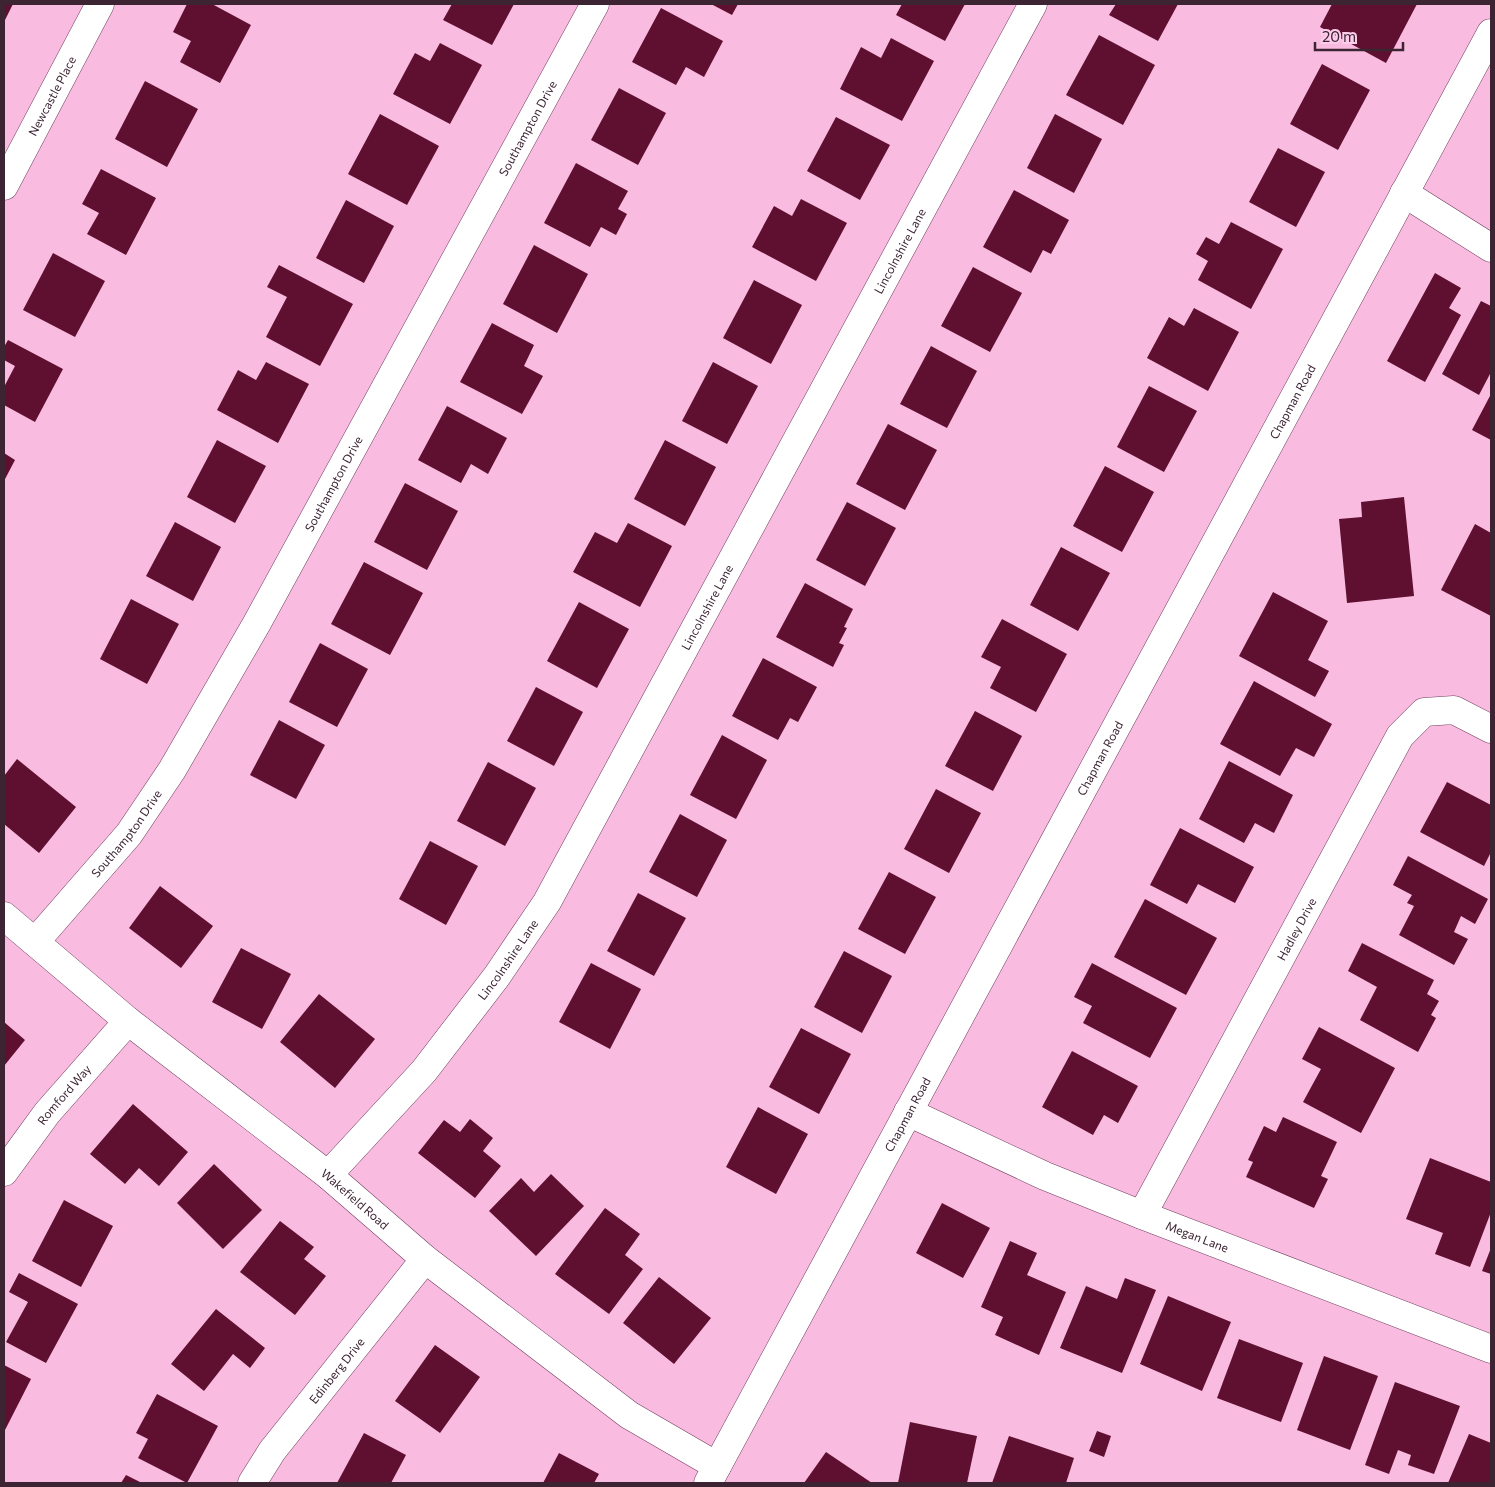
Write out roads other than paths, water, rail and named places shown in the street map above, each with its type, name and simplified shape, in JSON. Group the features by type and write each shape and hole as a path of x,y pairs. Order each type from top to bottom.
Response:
{"street":[{"name":"Newcastle Place","path":"4,186 100,4"},
{"name":"Southampton Drive","path":"35,942 129,834 172,770 262,614 595,4"},
{"name":"Lincolnshire Lane","path":"328,1175 424,1071 497,976 547,902 1033,4"},
{"name":"Chapman Road","path":"712,1474 1491,34"},
{"path":"1404,193 1491,248"},
{"name":"Hadley Drive","path":"1142,1215 1400,736 1424,712 1454,710 1491,728"},
{"name":"Wakefield Road","path":"4,916 128,1021 328,1175 425,1259 629,1415 712,1474"},
{"name":"Romford Way","path":"4,1172 47,1113 128,1021"},
{"name":"Megan Lane","path":"908,1112 1045,1176 1491,1349"},
{"name":"Edinberg Drive","path":"252,1483 272,1451 425,1259"}]}
